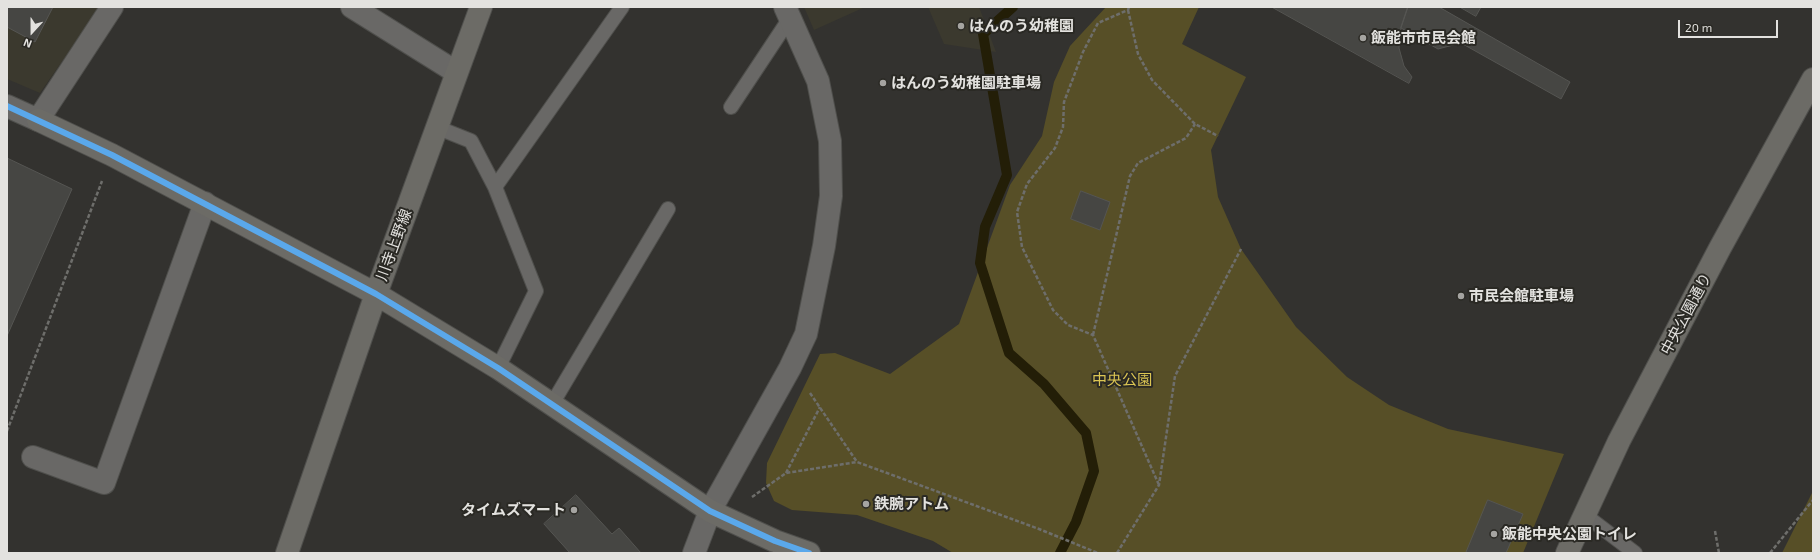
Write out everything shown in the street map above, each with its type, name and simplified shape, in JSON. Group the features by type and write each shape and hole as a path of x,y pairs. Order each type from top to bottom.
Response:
{"street":[{"path":"38,120 112,7"},
{"path":"352,7 456,72"},
{"name":"川寺上野線","path":"287,553 376,294 436,126 481,7"},
{"path":"694,553 717,514 806,334 824,246 831,196 830,141 818,81 788,12"},
{"name":"中央公園通り","path":"1568,553 1622,434 1720,248 1813,79"},
{"path":"7,106 112,155 376,294 498,368 717,514 776,542 809,553"},
{"path":"33,457 104,483 205,203"}],"lane":[{"path":"495,187 622,7"},
{"path":"731,107 788,12"},
{"path":"436,126 471,141 495,187 536,291 498,368"},
{"path":"552,404 668,209"},
{"path":"1585,515 1635,553"}],"path":[{"path":"1093,335 1068,325 1054,310 1022,247 1017,212 1028,184 1055,148 1063,126 1064,102 1083,52 1098,23 1128,8 1138,54 1152,80 1195,124 1218,136"},
{"path":"1159,485 1093,335 1130,176 1138,162 1186,138 1195,124"},
{"path":"7,431 112,155"},
{"path":"1116,553 1159,485 1175,376 1241,249"},
{"path":"790,368 820,406 857,462"},
{"path":"786,473 820,406"},
{"path":"717,514 786,473 857,462 1039,529 1084,546 1098,553"},
{"path":"1770,553 1813,500"},
{"path":"1715,531 1719,553"}],"shaded area":[{"path":"7,7 100,7 40,93 7,79"},
{"path":"804,7 865,7 814,30"},
{"name":"はんのう幼稚園","path":"928,7 979,7 996,52 944,44"}],"green space":[{"name":"中央公園","path":"1106,7 1199,7 1182,44 1246,77 1211,150 1218,197 1241,249 1296,327 1347,377 1389,405 1448,429 1564,454 1523,553 953,553 933,541 857,515 792,510 774,501 766,483 767,463 820,354 835,353 890,374 959,324 1010,185 1042,136 1054,82 1070,46"},
{"path":"1813,491 1813,553 1782,553"}],"building":[{"path":"7,7 53,7 35,42 7,27"},
{"name":"飯能市市民会館","path":"1272,7 1408,7 1401,28 1399,48 1404,66 1412,77 1409,83"},
{"path":"1408,7 1439,7 1570,82 1561,99 1461,43 1438,49 1401,28"},
{"name":"飯能市市民会館","path":"1460,7 1481,7 1476,16"},
{"path":"7,158 72,189 7,336"},
{"path":"1081,191 1110,202 1100,230 1071,219"},
{"name":"タイムズマート","path":"576,495 612,534 619,528 641,553 570,553 544,524"},
{"name":"飯能中央公園トイレ","path":"1488,500 1523,514 1506,553 1466,553"}],"waterway":[{"path":"1013,7 983,34 1007,175 985,227 980,263 1009,353 1044,384 1086,433 1094,471 1076,522 1060,553"}],"transit line":[{"path":"7,106 112,155 376,294 498,368 710,511 775,541 809,553"}],"place":[{"name":"はんのう幼稚園","path":"961,26"},
{"name":"飯能市市民会館","path":"1363,38"},
{"name":"はんのう幼稚園駐車場","path":"883,83"},
{"name":"市民会館駐車場","path":"1461,296"},
{"name":"鉄腕アトム","path":"866,504"},
{"name":"タイムズマート","path":"574,510"},
{"name":"飯能中央公園トイレ","path":"1494,534"}]}
